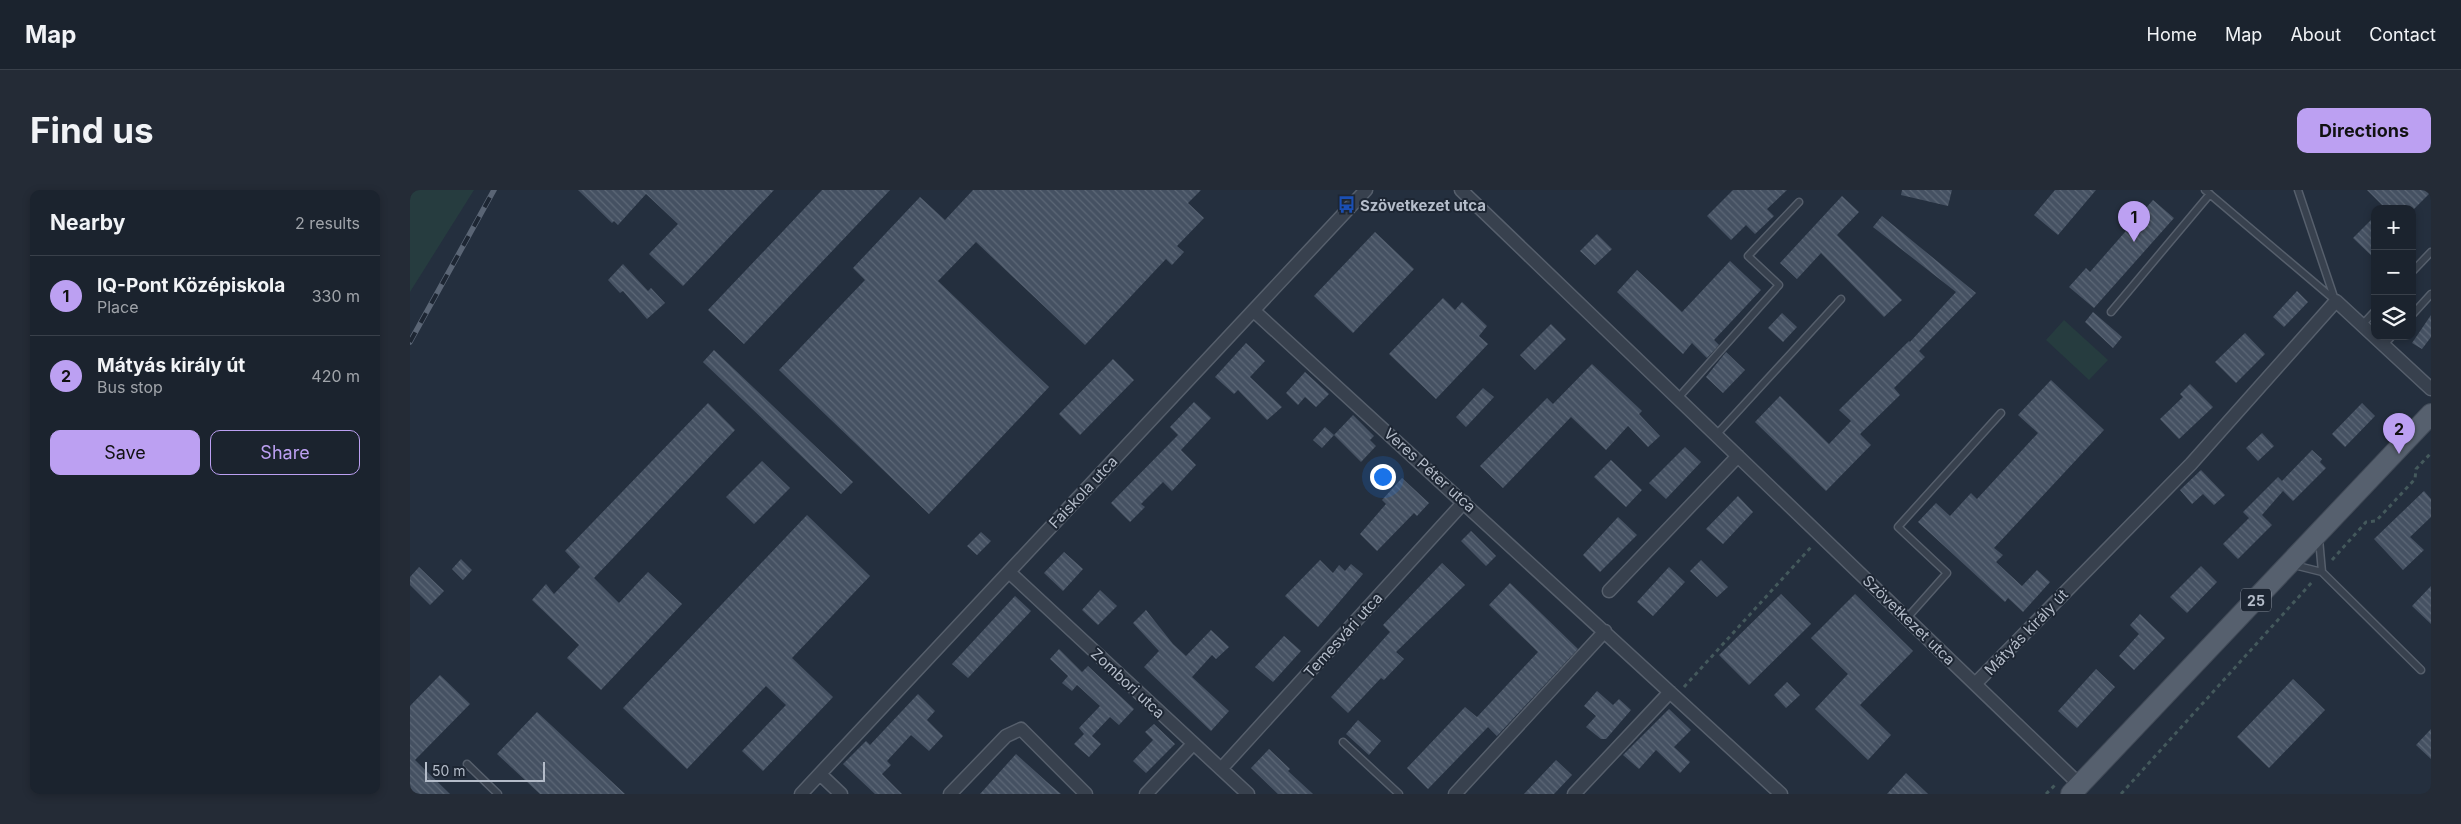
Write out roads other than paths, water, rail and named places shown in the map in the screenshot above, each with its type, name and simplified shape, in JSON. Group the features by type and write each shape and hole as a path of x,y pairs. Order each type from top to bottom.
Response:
{"main road":[{"name":"25","path":"2076,789 2431,414"}],"street":[{"name":"Faiskola utca","path":"800,794 1366,190"},
{"name":"Szövetkezet utca","path":"1461,190 1976,684 2076,789"},
{"path":"2336,301 2362,325 2388,341 2431,389"},
{"name":"Mátyás király út","path":"1976,684 2191,464 2336,301"},
{"name":"Veres Péter utca","path":"1254,311 1781,794"},
{"path":"1609,591 1738,456"},
{"name":"Temesvári utca","path":"1222,769 1464,502"},
{"name":"Zombori utca","path":"1009,572 1248,794"},
{"path":"1455,794 1605,631"},
{"path":"1574,794 1672,694"},
{"path":"950,794 1006,736 1021,729 1086,794"},
{"path":"1146,794 1193,744"},
{"path":"820,774 841,794"}],"lane":[{"path":"2298,190 2336,301"},
{"path":"2111,312 2207,192 2336,301"},
{"path":"1678,398 1779,285 1748,256 1799,202"},
{"path":"2416,268 2431,252"},
{"path":"2416,310 2431,294"},
{"path":"1716,434 1841,298"},
{"path":"2362,325 2371,315"},
{"path":"1907,618 1947,573 1898,527 2001,413"},
{"path":"2319,533 2322,572"},
{"path":"2289,564 2322,572 2421,670"},
{"path":"1343,742 1399,794"},
{"path":"467,764 498,794"}],"railway":[{"path":"410,342 494,190"}],"place":[{"name":"Szövetkezet utca","path":"1346,205"},
{"name":"IQ-Pont Középiskola","path":"2134,242"},
{"name":"Mátyás király út","path":"2399,454"}]}
